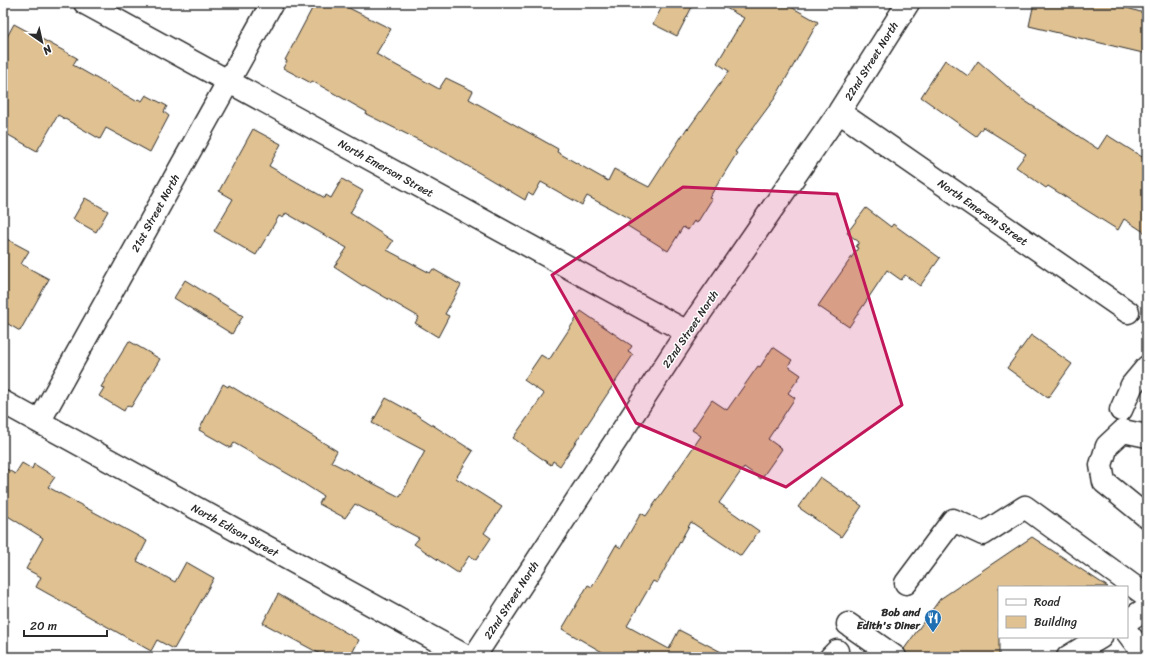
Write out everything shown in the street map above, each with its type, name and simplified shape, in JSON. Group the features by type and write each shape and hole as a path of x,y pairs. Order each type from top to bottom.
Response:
{"street":[{"name":"North Emerson Street","path":"85,3 687,332"},
{"name":"21st Street North","path":"39,422 272,3"},
{"name":"22nd Street North","path":"474,657 687,332 839,112 908,3"},
{"name":"North Emerson Street","path":"839,112 1128,312"},
{"path":"1121,410 1132,385 1147,367"},
{"name":"North Edison Street","path":"3,402 467,657"},
{"path":"1147,436 1123,432 1107,446 1101,465 1104,482 1147,517"},
{"path":"906,583 953,520 983,534 1025,507 1147,596"},
{"path":"1128,620 1147,608"},
{"path":"848,624 895,657"},
{"path":"1128,633 1146,657"},
{"path":"1068,657 1099,638"}],"highlighted area":[{"path":"683,187 837,194 902,405 786,487 636,423 552,275"}],"building":[{"path":"315,3 339,3 391,29 376,54 439,89 446,78 473,91 469,99 558,149 557,152 608,181 614,169 649,187 687,128 688,129 729,71 717,63 744,18 717,3 784,3 818,22 775,98 735,152 737,153 709,198 712,199 697,223 694,221 688,230 683,227 668,251 626,225 630,219 587,196 582,205 541,182 533,196 528,193 525,200 449,155 366,114 367,112 312,81 311,83 283,68 287,61 285,60"},
{"path":"664,3 694,3 677,36 653,24"},
{"path":"1034,3 1111,3 1147,14 1147,54 1029,26"},
{"path":"14,24 77,58 73,65 136,101 138,99 142,101 146,95 167,106 164,112 169,116 150,152 106,128 100,139 58,115 37,151 3,132 3,44"},
{"path":"945,60 968,76 978,61 1022,99 1098,149 1107,135 1147,160 1147,234 1124,219 1118,230 1048,186 1046,188 1016,167 1026,154 983,127 976,136 921,97"},
{"path":"253,129 281,144 269,166 325,198 326,195 331,198 342,179 363,191 350,213 393,241 387,250 430,273 433,269 461,285 445,314 449,316 438,337 415,323 419,317 364,285 363,286 334,267 347,248 286,213 283,218 279,216 256,255 214,231 233,199 219,191"},
{"path":"85,198 108,211 96,232 73,219"},
{"path":"866,208 891,227 893,224 940,258 920,286 905,275 901,280 887,270 849,327 818,306 858,248 856,247 859,242 847,233"},
{"path":"3,237 29,251 21,264 49,279 20,331 3,321"},
{"path":"185,280 243,316 232,334 174,298"},
{"path":"581,311 632,346 628,352 633,355 560,466 553,461 551,465 513,438 544,394 524,380 541,355 549,360"},
{"path":"1031,335 1072,364 1048,398 1007,368"},
{"path":"129,341 160,359 131,407 127,405 124,411 99,396 104,388 101,387"},
{"path":"773,347 792,360 788,366 801,375 788,393 795,398 768,439 782,449 761,479 744,467 719,503 759,531 741,556 691,522 657,583 653,581 627,626 669,649 679,630 731,657 611,657 562,629 588,585 592,587 616,545 621,548 641,513 646,516 701,436 692,430 712,400 727,410 758,366 760,367"},
{"path":"223,384 228,387 229,385 337,451 331,462 400,497 425,451 372,423 386,398 417,415 473,451 456,478 502,507 484,533 491,538 476,560 469,556 458,573 414,544 419,538 355,504 345,518 319,504 323,496 295,478 234,443 231,448 199,430"},
{"path":"22,463 32,469 34,464 55,477 48,487 147,541 137,561 175,582 186,562 214,578 174,649 157,640 151,651 36,587 41,577 26,569 43,538 3,513 3,467 15,474"},
{"path":"820,477 862,506 841,537 798,507"},
{"path":"1032,537 1106,586 998,586 999,657 907,657 904,649 940,599"},
{"path":"278,594 359,640 350,657 326,657 263,623"}],"place":[{"name":"Bob and Edith's Diner","path":"933,633"}]}
